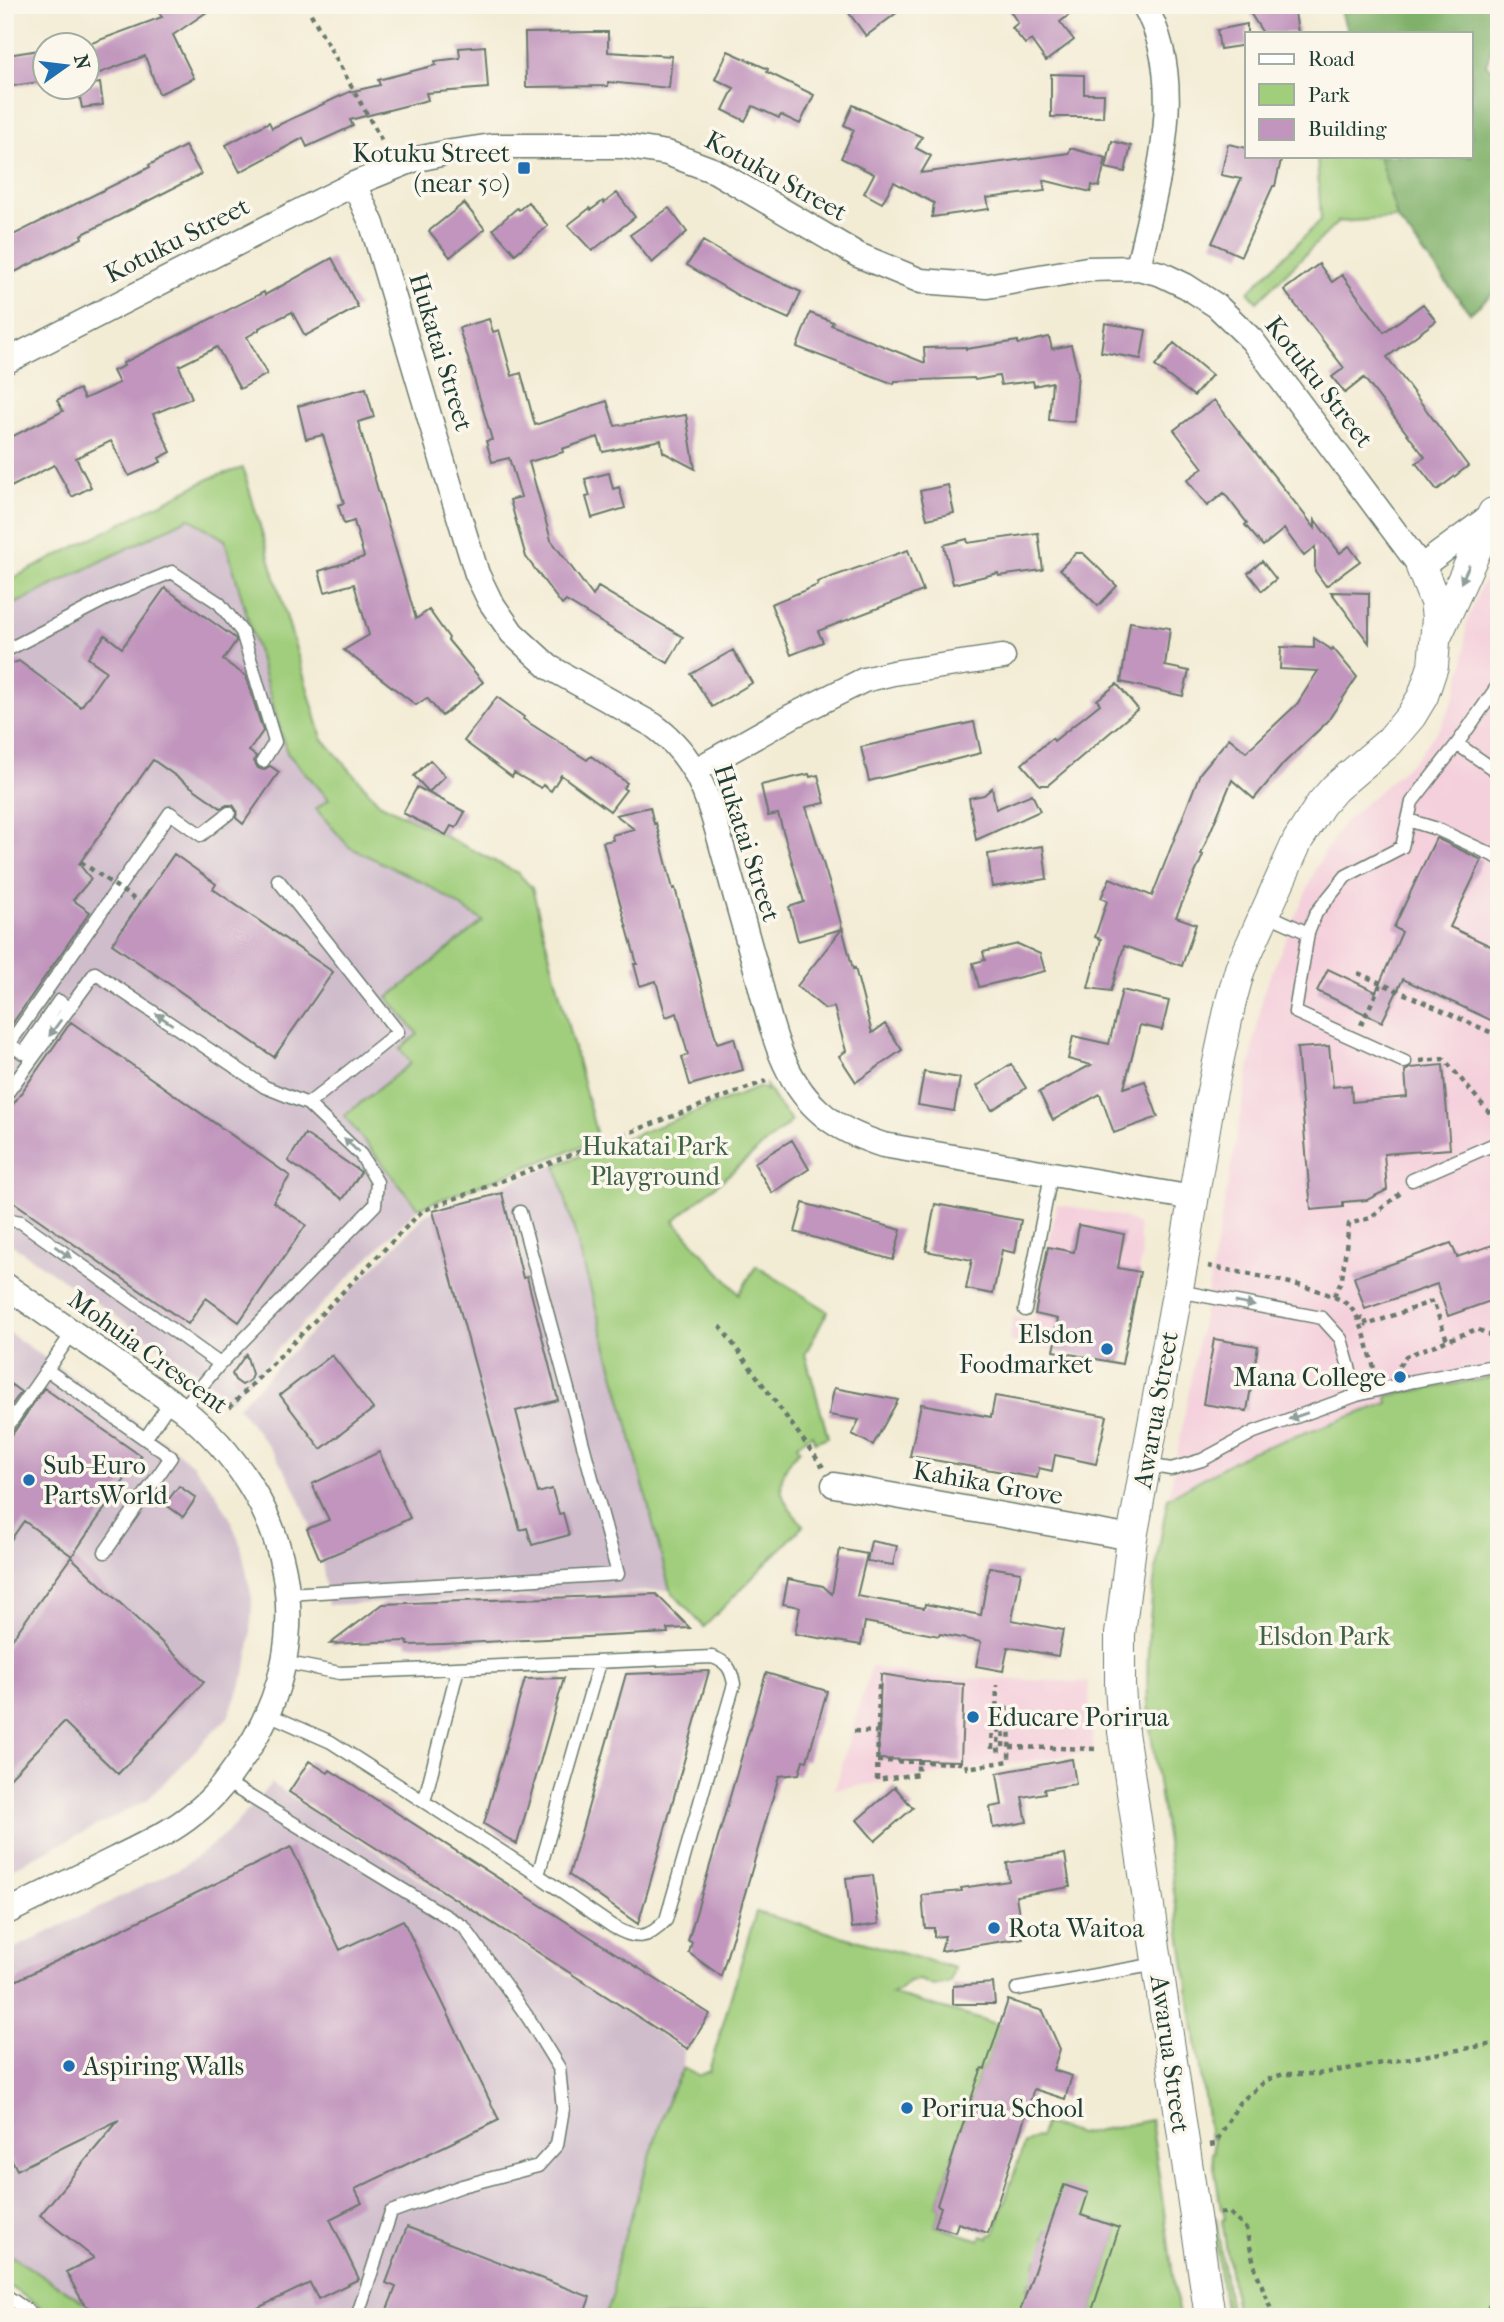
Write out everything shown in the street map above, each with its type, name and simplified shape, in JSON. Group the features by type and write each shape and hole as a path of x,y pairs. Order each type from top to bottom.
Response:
{"street":[{"path":"1138,268 1163,146 1166,113 1166,81 1161,47 1144,5"},
{"name":"Kotuku Street","path":"5,362 355,184 413,160 492,146 622,146 667,153 715,171 858,255 920,281 987,286 1087,269 1138,268 1161,274 1186,286 1216,306 1252,340 1421,567"},
{"name":"Hukatai Street","path":"355,184 372,224 477,574 489,601 512,632 548,667 660,730 681,750 696,770 712,813 776,1041 798,1086 817,1110 858,1137 883,1145 1193,1198"},
{"path":"1421,567 1496,511"},
{"path":"1437,635 1496,511"},
{"name":"Awarua Street","path":"1210,2317 1121,1710 1120,1634 1132,1538 1178,1291 1208,1110 1240,969 1298,839 1321,804 1335,788 1389,742 1423,696 1433,666 1437,635 1435,601 1421,567"},
{"path":"696,770 792,716 864,680 893,673 1003,657"},
{"name":"Mohuia Crescent","path":"5,1285 177,1405 216,1439 233,1458 257,1493 271,1523 282,1557 288,1629 283,1662 268,1714 256,1739 226,1782 195,1813 166,1833 5,1913"},
{"name":"Kahika Grove","path":"834,1485 1132,1538"}],"lane":[{"path":"5,652 108,598 172,572 219,603 242,632 275,742 263,761"},
{"path":"1405,1062 1295,1012 1308,933 1316,913 1346,876 1402,848 1412,802 1499,684"},
{"path":"1457,744 1497,772"},
{"path":"69,1009 59,1001 23,1053 7,1047 170,813 201,835 229,813"},
{"path":"1408,820 1437,829 1499,858"},
{"path":"278,880 398,1032 308,1104"},
{"path":"1264,914 1308,933"},
{"path":"5,1096 95,973 265,1087 308,1104 361,1154 377,1182 375,1205 207,1380 177,1405 145,1438"},
{"path":"1412,1180 1499,1142"},
{"path":"1025,1310 1051,1175"},
{"path":"287,1594 618,1574 520,1212"},
{"path":"5,1219 21,1222 220,1364"},
{"path":"1178,1291 1322,1318 1341,1339 1357,1395"},
{"path":"5,1430 73,1332"},
{"path":"1147,1465 1171,1469 1202,1460 1254,1432 1357,1395 1499,1366"},
{"path":"47,1370 171,1457 105,1552"},
{"path":"268,1714 331,1742 624,1933 642,1937 656,1930 666,1920 734,1684 732,1670 724,1661 712,1657 340,1674 283,1662"},
{"path":"538,1875 599,1663"},
{"path":"424,1802 458,1668"},
{"path":"226,1782 464,1927 529,2019 558,2068 563,2109 557,2145 538,2166 462,2186 391,2212 357,2317"},
{"path":"1017,1989 1157,1964"},
{"path":"5,2295 37,2317"}],"path":[{"path":"306,5 383,144"},
{"path":"1497,772 1499,829"},
{"path":"80,862 140,903"},
{"path":"1358,973 1499,1036"},
{"path":"1366,1014 1381,983"},
{"path":"1405,1062 1444,1059 1499,1124"},
{"path":"229,1408 422,1211 766,1081"},
{"path":"1334,1296 1342,1279 1349,1224 1370,1218 1403,1191 1412,1180"},
{"path":"1358,1319 1364,1317 1367,1325 1433,1301 1447,1340"},
{"path":"720,1326 834,1485"},
{"path":"1398,1385 1399,1364 1406,1356 1477,1329 1499,1340"},
{"path":"879,1685 877,1780 918,1774 918,1762"},
{"path":"997,1685 998,1750 1003,1750 1004,1717 1010,1717"},
{"path":"877,1761 967,1763 967,1768 1009,1761 1010,1709 996,1709"},
{"path":"992,1749 993,1716 996,1717"},
{"path":"854,1731 878,1732"},
{"path":"1010,1747 1099,1749"},
{"path":"1208,2146 1215,2144 1239,2104 1267,2080 1283,2074 1318,2074 1499,2043"},
{"path":"1219,2213 1230,2213 1246,2228 1255,2269 1274,2317"},
{"path":"1483,2317 1499,2291"}],"shaded area":[{"path":"189,518 225,540 287,753 489,901 568,1152 418,1208 231,1400 200,1374 5,1240 5,609"},
{"name":"Mana College","path":"1499,564 1499,2125 1217,2168 1153,1742 1169,1497 1264,990 1318,864 1343,823 1414,760 1441,726 1455,696 1464,663 1466,624 1481,585"},
{"path":"556,1165 625,1413 670,1590 328,1605 322,1562 294,1486 275,1455 238,1407 425,1215"},
{"path":"1057,1204 1124,1217 1138,1225 1142,1255 1122,1364 1009,1341 1013,1317 1034,1321"},
{"path":"5,1330 169,1445 193,1465 215,1492 230,1518 241,1546 252,1598 251,1635 245,1674 228,1717 146,1801 5,1872"},
{"name":"Educare Porirua","path":"871,1667 931,1677 1088,1682 1094,1752 835,1789"},
{"path":"271,1783 684,2050 683,2068 669,2096 615,2267 613,2294 605,2317 55,2317 5,2283 5,1953 180,1868 226,1834"}],"green space":[{"path":"1339,5 1499,5 1499,26 1486,65 1499,77 1499,288 1470,313 1397,218 1338,222 1257,302 1248,292 1321,220 1317,158 1472,158 1472,32 1348,32"},
{"path":"1339,5 1499,5 1499,26 1486,65 1499,77 1499,288 1470,313 1397,218 1380,158 1472,158 1472,32 1348,32"},
{"path":"243,468 322,738 379,803 518,873 532,888 598,1140 418,1208 344,1116 411,1063 400,1049 418,1034 388,998 483,921 426,884 349,847 316,809 329,799 287,753 225,540 189,518 5,609 5,582 213,477"},
{"name":"Hukatai Park Playground","path":"766,1085 792,1121 674,1221 739,1294 756,1266 828,1311 805,1354 828,1437 815,1442 812,1434 797,1445 800,1450 791,1460 782,1479 783,1497 804,1525 704,1627 670,1590 622,1402 556,1165 760,1087 766,1091"},
{"name":"Elsdon Park","path":"1499,1376 1499,2317 1237,2317 1222,2220 1225,2219 1212,2153 1212,2138 1149,1720 1147,1664 1151,1608 1168,1498 1248,1453 1388,1403 1387,1396"},
{"name":"Porirua School","path":"756,1912 954,1968 950,1983 933,1986 920,1980 909,1981 891,1994 1000,2025 985,2069 982,2068 979,2075 937,2205 941,2207 935,2226 980,2240 982,2236 989,2238 994,2234 1024,2144 1039,2138 1044,2124 1079,2134 1151,2120 1179,2317 1090,2317 1119,2228 1081,2215 1047,2230 1041,2258 1038,2258 1035,2265 1038,2267 1033,2282 1030,2281 1027,2289 1030,2291 1024,2310 1021,2309 1018,2317 605,2317 613,2294 615,2267 669,2096 683,2068 698,2076 709,2071"},
{"path":"1216,2218 1231,2317 1226,2317 1212,2221"},
{"path":"5,2252 107,2317 55,2317 5,2283"}],"building":[{"path":"154,5 217,5 173,35 194,78 159,94 145,56 102,72 102,39 162,17"},
{"path":"843,5 907,5 866,36"},
{"path":"1006,5 1082,5 1060,22 1074,40 1046,61 1031,40 1025,44 1012,28 1018,23"},
{"path":"1245,5 1294,5 1298,32 1262,32"},
{"path":"1247,24 1245,45 1220,49 1217,30"},
{"path":"608,32 608,52 672,56 669,88 608,82 608,86 526,87 525,33"},
{"path":"485,46 488,88 426,93 428,100 350,120 353,126 307,147 303,138 240,172 226,145 269,122 272,128 349,92 380,85 378,80 436,65 435,61 460,58 459,48"},
{"path":"32,51 32,83 12,86 7,55"},
{"path":"728,51 768,69 767,72 814,95 800,124 753,106 745,121 723,110 734,88 715,79"},
{"path":"1051,74 1084,75 1084,94 1104,94 1103,117 1051,117"},
{"path":"102,98 103,105 82,108 81,102 102,102"},
{"path":"853,105 922,137 916,148 931,156 921,173 1069,153 1070,148 1106,158 1099,187 1092,185 1091,192 1043,180 1045,191 987,198 989,209 932,217 934,203 894,182 882,203 864,193 874,174 841,158 854,130 844,125"},
{"path":"1112,141 1131,146 1125,172 1106,168"},
{"path":"1228,144 1245,148 1245,158 1282,158 1275,186 1241,256 1212,243 1241,179 1221,175"},
{"path":"185,146 201,174 5,277 5,239 150,167 149,165"},
{"path":"617,193 635,217 592,251 568,225 590,208 591,210 603,201 604,203"},
{"path":"528,202 548,226 515,254 493,229"},
{"path":"464,203 485,229 450,257 429,231"},
{"path":"669,208 687,232 652,263 630,235"},
{"path":"703,241 745,266 801,292 789,319 744,299 687,265"},
{"path":"332,258 358,307 305,336 292,312 259,328 247,337 267,374 240,389 217,347 179,366 192,398 153,414 171,452 159,458 161,462 129,476 111,441 76,458 91,487 72,497 54,465 5,490 5,440 63,411 57,400 79,389 84,399 119,383 113,371 124,366 123,363 264,292 265,295"},
{"path":"1319,264 1332,282 1342,275 1384,332 1423,304 1436,321 1387,357 1468,466 1437,490 1416,463 1425,457 1364,378 1345,393 1332,377 1344,368 1284,290"},
{"path":"810,313 833,322 831,325 925,363 924,348 966,349 1018,341 1018,344 1049,337 1052,349 1071,345 1078,373 1074,422 1049,420 1052,382 1034,386 1033,381 1001,385 999,376 975,380 895,381 894,384 797,347"},
{"path":"489,319 493,332 499,330 512,376 521,373 535,425 607,401 615,426 686,415 695,469 663,452 661,440 603,452 598,437 562,449 563,452 529,462 551,540 593,596 598,587 683,637 668,663 566,601 562,605 526,557 510,500 521,497 509,458 492,462 486,441 492,440 459,328"},
{"path":"1105,323 1146,330 1141,359 1101,352"},
{"path":"1174,343 1212,375 1194,396 1155,366"},
{"path":"366,388 374,417 358,422 416,619 429,610 448,640 483,682 442,716 427,698 416,705 344,650 369,635 354,584 325,592 319,571 364,557 354,521 344,524 338,505 344,503 323,435 306,439 298,406"},
{"path":"1214,400 1315,528 1315,520 1340,553 1349,546 1360,561 1326,586 1315,571 1315,547 1304,556 1284,529 1263,546 1224,493 1207,506 1187,480 1203,468 1174,430"},
{"path":"609,473 613,489 619,487 625,508 592,518 586,497 590,496 585,479"},
{"path":"948,485 954,513 927,519 920,491"},
{"path":"1038,533 1043,570 999,576 998,573 953,584 944,545 967,539 968,543"},
{"path":"908,550 923,591 818,631 823,642 791,655 771,604 818,585 817,582"},
{"path":"1076,553 1083,553 1117,586 1098,606 1060,569"},
{"path":"1262,561 1276,579 1262,591 1248,573"},
{"path":"165,588 235,638 236,641 223,660 246,676 263,731 249,751 256,756 254,761 258,768 263,770 270,766 279,772 243,824 236,818 237,811 233,805 221,808 153,760 79,864 91,879 73,900 90,912 5,1034 5,666 19,661 81,707 106,671 88,658 105,635 122,648"},
{"path":"1331,592 1369,593 1369,643"},
{"path":"1130,622 1170,628 1165,666 1189,671 1183,696 1121,682"},
{"path":"1314,638 1332,650 1333,648 1357,677 1327,722 1284,763 1254,799 1232,780 1176,917 1196,924 1182,966 1124,946 1111,991 1088,988 1101,939 1095,937 1107,901 1101,898 1110,878 1152,896 1200,773 1229,738 1246,752 1297,704 1318,671 1280,669 1281,647 1314,648"},
{"path":"733,650 752,683 712,707 691,674"},
{"path":"1117,684 1138,709 1048,785 1040,785 1022,764 1052,738 1054,741 1100,704 1097,700"},
{"path":"497,697 524,717 523,719 587,760 591,756 627,783 623,788 626,790 610,811 561,775 551,791 514,773 512,777 464,741"},
{"path":"974,722 981,753 869,781 861,747"},
{"path":"430,760 445,776 429,792 414,776"},
{"path":"809,774 810,777 818,775 825,803 806,807 836,905 853,969 855,968 872,1033 885,1024 902,1050 856,1082 839,1056 846,1051 834,1007 825,1009 797,986 842,929 798,941 789,907 804,902 778,814 768,816 761,785"},
{"path":"417,787 465,812 456,828 451,826 446,835 403,813"},
{"path":"992,788 996,809 1032,794 1040,811 976,840 969,798 984,795"},
{"path":"650,807 717,1043 734,1038 743,1070 690,1085 682,1057 688,1055 677,1013 666,1017 656,981 640,986 634,964 637,964 603,842 613,840 612,835 634,829 616,815"},
{"path":"1436,838 1482,860 1450,927 1499,950 1499,1024 1403,979 1382,1022 1317,991 1328,969 1376,992 1402,932 1394,927"},
{"path":"1043,846 1047,879 992,887 988,854"},
{"path":"174,854 216,884 213,889 333,972 274,1057 112,944"},
{"path":"1018,944 1040,954 1045,971 979,987 973,963 985,960 983,952"},
{"path":"1122,990 1169,1001 1162,1030 1140,1025 1124,1088 1145,1081 1158,1117 1114,1133 1100,1094 1053,1120 1039,1092 1091,1065 1068,1059 1073,1036 1109,1044"},
{"path":"71,1022 290,1176 273,1202 306,1225 239,1322 206,1298 188,1324 5,1196 5,1116"},
{"path":"1329,1046 1333,1087 1351,1085 1352,1102 1407,1097 1405,1071 1443,1065 1450,1149 1384,1154 1387,1190 1367,1200 1343,1202 1343,1207 1311,1210 1297,1048"},
{"path":"1011,1064 1026,1088 992,1110 977,1086"},
{"path":"924,1072 960,1078 954,1111 918,1105"},
{"path":"305,1134 361,1172 343,1199 288,1161"},
{"path":"792,1140 809,1169 772,1193 754,1163"},
{"path":"502,1193 523,1278 527,1277 558,1400 516,1411 538,1493 552,1489 559,1514 563,1513 569,1535 532,1545 527,1528 520,1530 433,1211"},
{"path":"803,1203 901,1230 893,1260 795,1232"},
{"path":"935,1204 1021,1220 1015,1253 1002,1250 993,1294 966,1289 972,1260 926,1251"},
{"path":"1079,1225 1124,1234 1118,1268 1140,1272 1122,1364 1054,1351 1058,1319 1035,1314 1048,1247 1074,1252"},
{"path":"1451,1243 1457,1257 1499,1243 1499,1298 1448,1316 1437,1284 1365,1309 1354,1277"},
{"path":"1214,1339 1258,1346 1247,1411 1203,1404"},
{"path":"246,1354 252,1374 250,1380 242,1385 232,1374"},
{"path":"332,1355 373,1409 321,1449 280,1395"},
{"path":"5,1380 21,1392 5,1414"},
{"path":"44,1388 141,1456 72,1556 24,1521 5,1548 5,1439 12,1435"},
{"path":"834,1388 898,1400 873,1445 852,1434 859,1420 829,1415"},
{"path":"995,1396 1107,1416 1096,1464 1055,1455 1052,1471 1039,1468 1037,1478 910,1456 921,1404 991,1417"},
{"path":"379,1452 410,1518 377,1536 320,1560 307,1529 329,1520 312,1484"},
{"path":"179,1486 196,1498 183,1517 165,1504"},
{"path":"871,1541 897,1546 893,1565 867,1561"},
{"path":"840,1549 867,1554 857,1596 924,1608 925,1604 981,1615 989,1567 1021,1572 1012,1620 1063,1630 1058,1656 1008,1647 1003,1671 976,1666 981,1642 940,1634 939,1636 865,1622 861,1645 795,1634 800,1607 783,1604 788,1579 823,1586 832,1594"},
{"path":"71,1557 204,1682 118,1774 64,1722 5,1783 5,1649"},
{"path":"656,1594 690,1628 667,1629 668,1633 444,1644 408,1645 407,1641 330,1644 383,1604"},
{"path":"709,1671 638,1924 569,1875 626,1674"},
{"path":"766,1673 827,1691 807,1761 803,1760 799,1774 779,1776 721,1976 689,1953 692,1942 688,1941"},
{"path":"881,1674 964,1684 961,1761 878,1759"},
{"path":"564,1678 517,1844 484,1824 525,1679"},
{"path":"1072,1759 1076,1784 1044,1789 1045,1793 1022,1797 1027,1822 993,1828 990,1807 1002,1805 997,1773"},
{"path":"309,1761 328,1773 330,1770 710,2014 688,2049 289,1792"},
{"path":"895,1787 913,1808 875,1841 857,1820"},
{"path":"291,1847 340,1950 403,1920 499,2120 355,2189 362,2203 330,2219 359,2279 318,2299 310,2283 239,2317 107,2317 84,2304 66,2272 94,2258 40,2215 119,2120 17,2170 5,2146 5,1986"},
{"path":"1065,1854 1070,1887 1016,1896 1023,1938 941,1951 945,1936 934,1937 934,1928 925,1928 922,1895 962,1891 961,1888 1009,1881 1007,1863"},
{"path":"873,1875 879,1924 852,1928 846,1878"},
{"path":"993,1983 995,2004 953,2004 953,1986"},
{"path":"1008,2000 1043,2011 1060,2049 1053,2070 1072,2076 1065,2099 1034,2089 988,2233 958,2223 955,2232 935,2226 941,2207 937,2205 976,2084 982,2068 985,2069"},
{"path":"1064,2185 1088,2193 1081,2215 1119,2228 1090,2317 1018,2317"},
{"path":"407,2227 590,2297 583,2317 384,2317 396,2287 386,2283"}],"place":[{"name":"Kotuku Street (near 50)","path":"524,168"},
{"name":"Elsdon Foodmarket","path":"1107,1349"},
{"name":"Mana College","path":"1400,1377"},
{"name":"Sub-Euro PartsWorld","path":"29,1480"},
{"name":"Educare Porirua","path":"973,1717"},
{"name":"Rota Waitoa","path":"994,1928"},
{"name":"Aspiring Walls","path":"69,2066"},
{"name":"Porirua School","path":"907,2108"}]}
